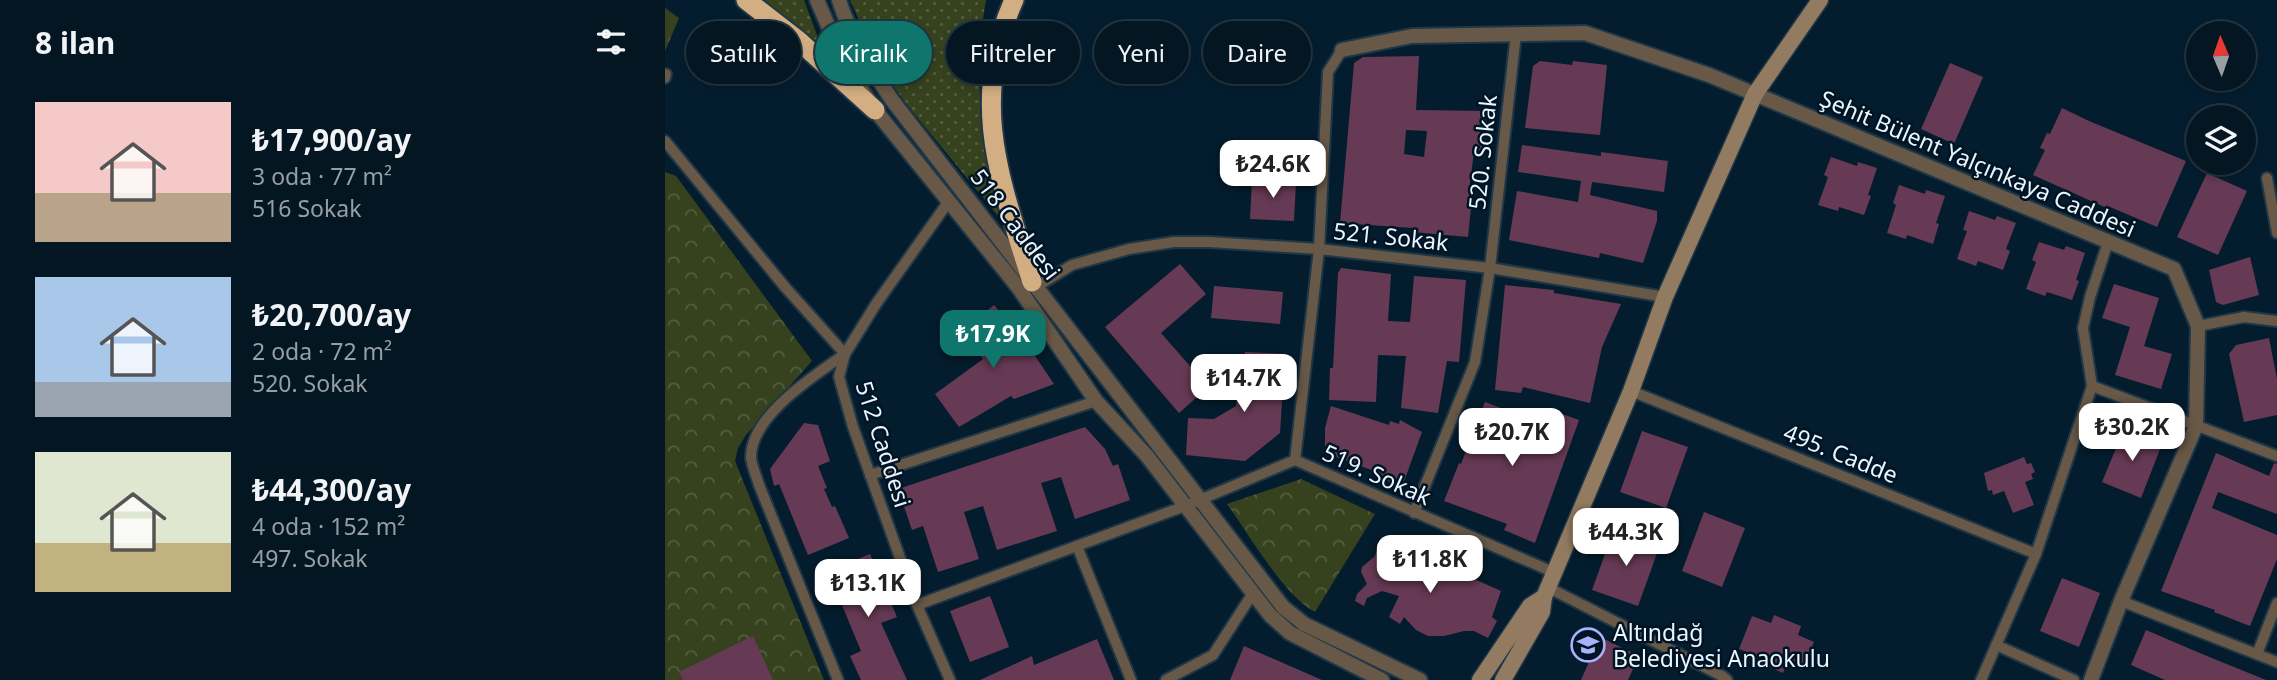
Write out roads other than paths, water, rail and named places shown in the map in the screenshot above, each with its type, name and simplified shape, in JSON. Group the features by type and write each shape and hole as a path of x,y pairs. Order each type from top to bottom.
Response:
{"highway":[{"path":"746,0 799,41 875,110"},
{"path":"1014,0 1000,39 995,64 991,127 999,177 1034,285"}],"main road":[{"path":"1503,680 1542,612 1548,585 1631,391 1665,298 1755,94 1820,0"},
{"path":"1479,680 1530,606 1548,585"}],"street":[{"name":"518 Caddesi","path":"817,0 844,63 875,110 1018,287 1096,401 1147,456 1270,615 1290,633 1382,680"},
{"name":"518 Caddesi","path":"839,0 852,34 881,83 1283,607 1292,616 1420,680"},
{"name":"Şehit Bülent Yalçınkaya Caddesi","path":"1342,50 1412,36 1585,33 1709,75 2174,269 2198,326 2196,425 2121,601 2091,680"},
{"name":"520. Sokak","path":"1414,513 1475,362 1490,268 1516,34"},
{"path":"1295,460 1319,249 1328,72 1342,50"},
{"path":"665,141 785,287 845,355 812,377 780,404 756,435 751,459 838,680"},
{"path":"2267,178 2277,233"},
{"name":"512 Caddesi","path":"949,201 876,304 845,355 839,377 853,426 917,605 950,680"},
{"name":"521. Sokak","path":"1034,285 1072,265 1153,244 1209,242 1319,249 1490,268 1665,298"},
{"path":"1980,680 2036,554 2092,386 2083,328 2108,242"},
{"path":"2198,326 2244,317 2277,321"},
{"path":"2092,386 2277,456"},
{"name":"495. Cadde","path":"1631,391 2036,554"},
{"path":"870,475 1096,401"},
{"name":"519. Sokak","path":"917,605 1185,506 1295,460 1414,513 1727,680"},
{"path":"1077,546 1131,680"},
{"path":"1166,680 1213,655 1253,593"},
{"path":"2121,601 2277,662"},
{"path":"2256,654 2277,604"},
{"path":"1996,645 2074,680"}],"place":[{"name":"Altındağ Belediyesi Anaokulu","path":"1588,645"}]}
